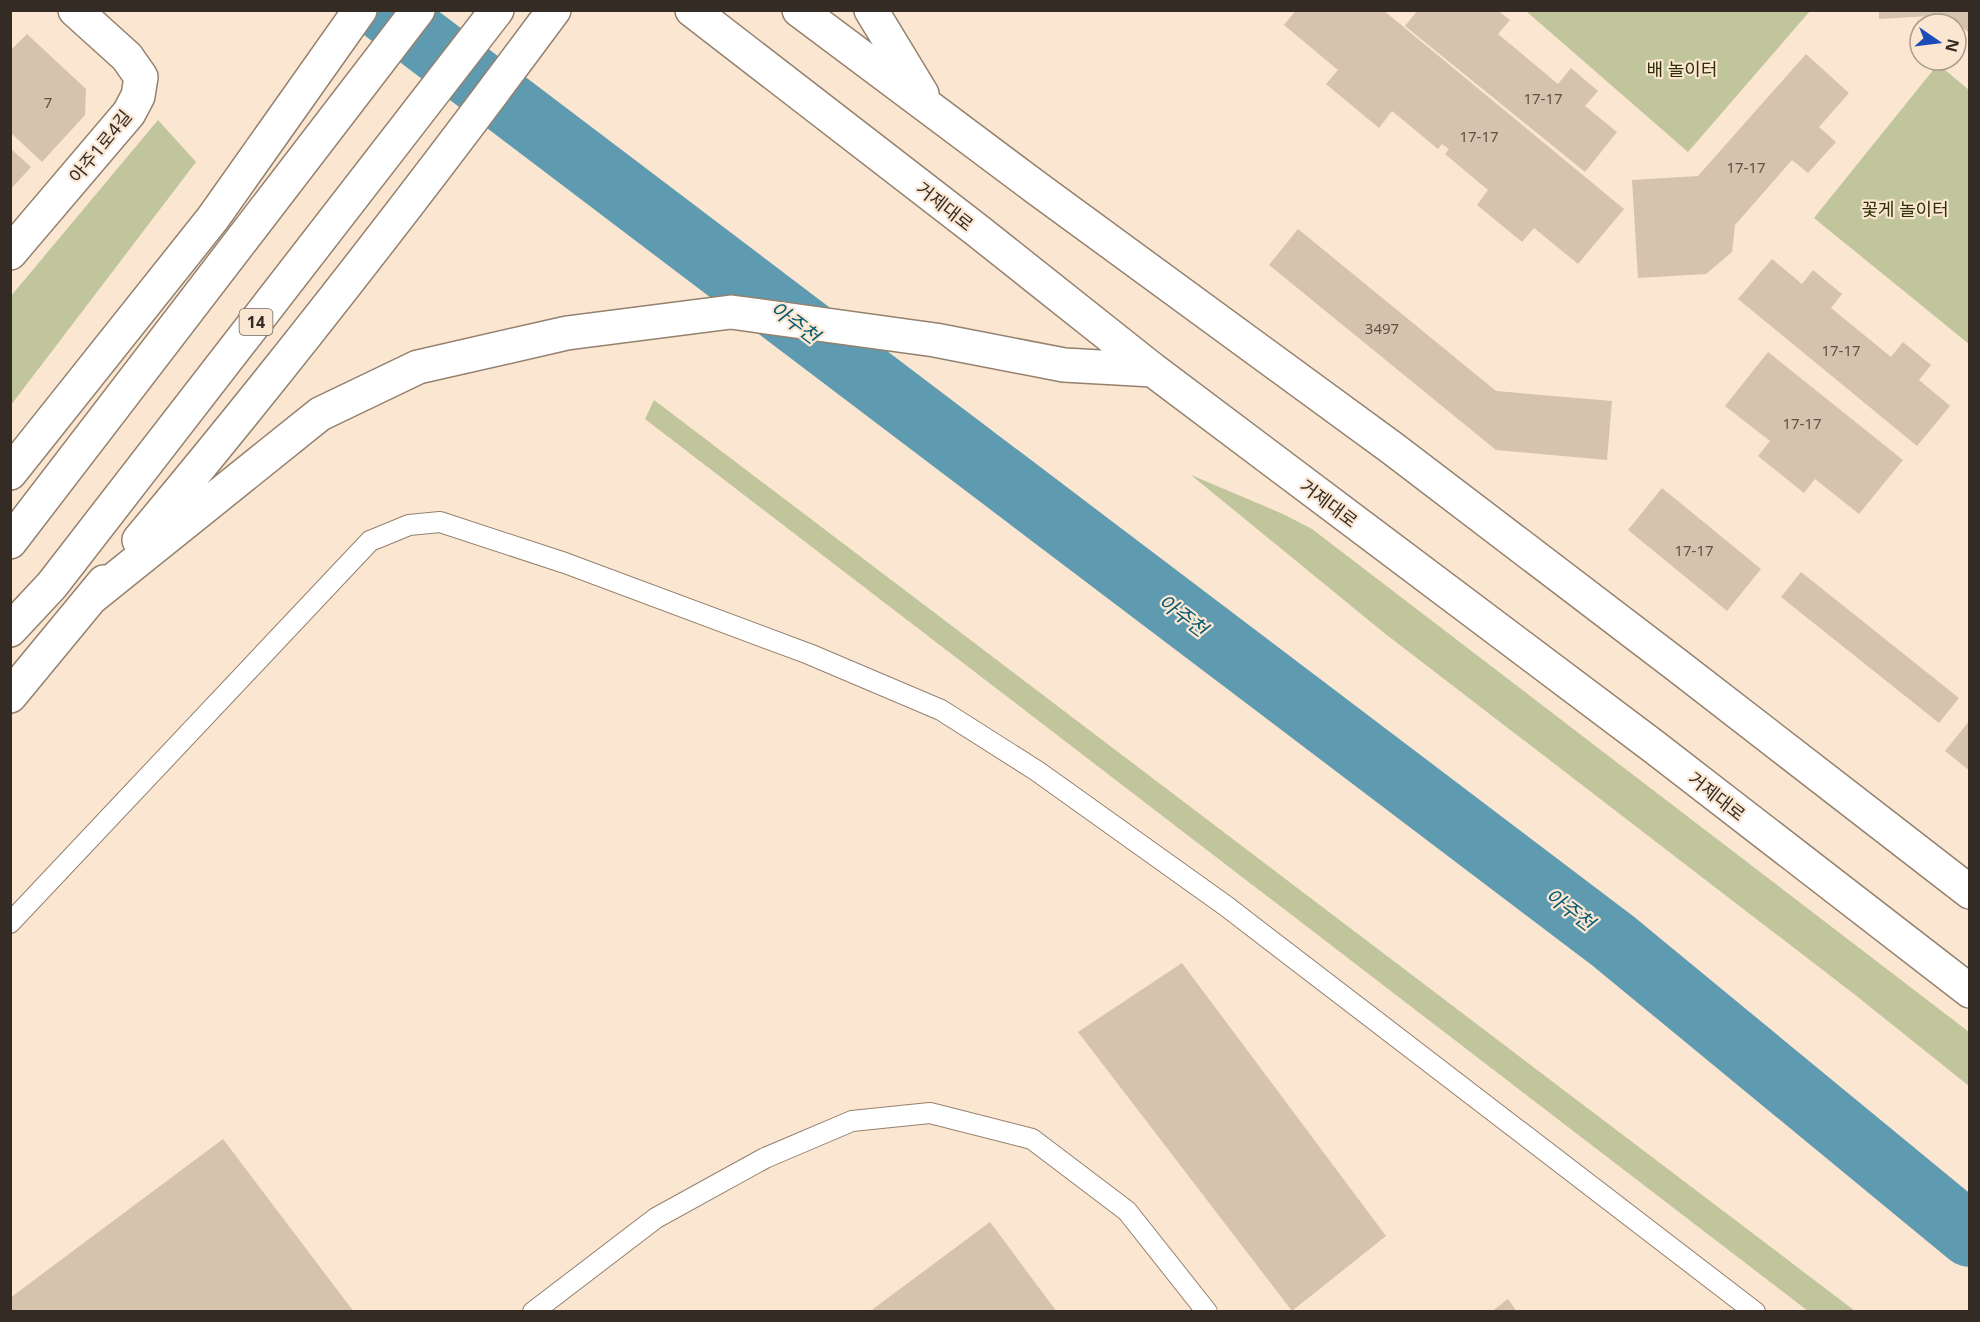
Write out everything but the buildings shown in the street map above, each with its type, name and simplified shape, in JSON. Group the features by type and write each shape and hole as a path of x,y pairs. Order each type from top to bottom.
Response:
{"main road":[{"name":"아주1로4길","path":"10,253 129,113 138,96 141,77 127,57 75,10"},
{"path":"10,542 418,10"},
{"name":"14","path":"10,630 52,585 497,10"},
{"path":"10,696 215,449 325,312 554,10"},
{"name":"거제대로","path":"692,10 978,231 1153,370 1653,746 1970,991"},
{"path":"799,10 1402,456 1970,892"},
{"path":"871,10 933,110"},
{"path":"10,473 213,218 358,12"},
{"path":"91,598 320,414 418,367 567,333 731,312 935,340 1064,366 1153,370"}],"lane":[{"path":"10,923 370,541 409,525 440,522 565,562 809,654 941,710 1037,771 1226,906 1755,1311"},
{"path":"533,1311 656,1218 765,1158 852,1121 930,1113 1032,1139 1127,1211 1207,1311"}],"green space":[{"name":"배 놀이터","path":"1526,11 1810,11 1688,152"},
{"name":"꽃게 놀이터","path":"1932,72 1948,72 1969,90 1969,344 1814,218"},
{"path":"158,120 196,162 11,405 11,296"},
{"path":"654,400 1855,1311 1808,1311 645,419"},
{"path":"1191,475 1283,514 1312,529 1969,1032 1969,1086 1854,994 1383,632"}],"waterway":[{"name":"아주천","path":"384,10 1613,941 1970,1235"}]}
